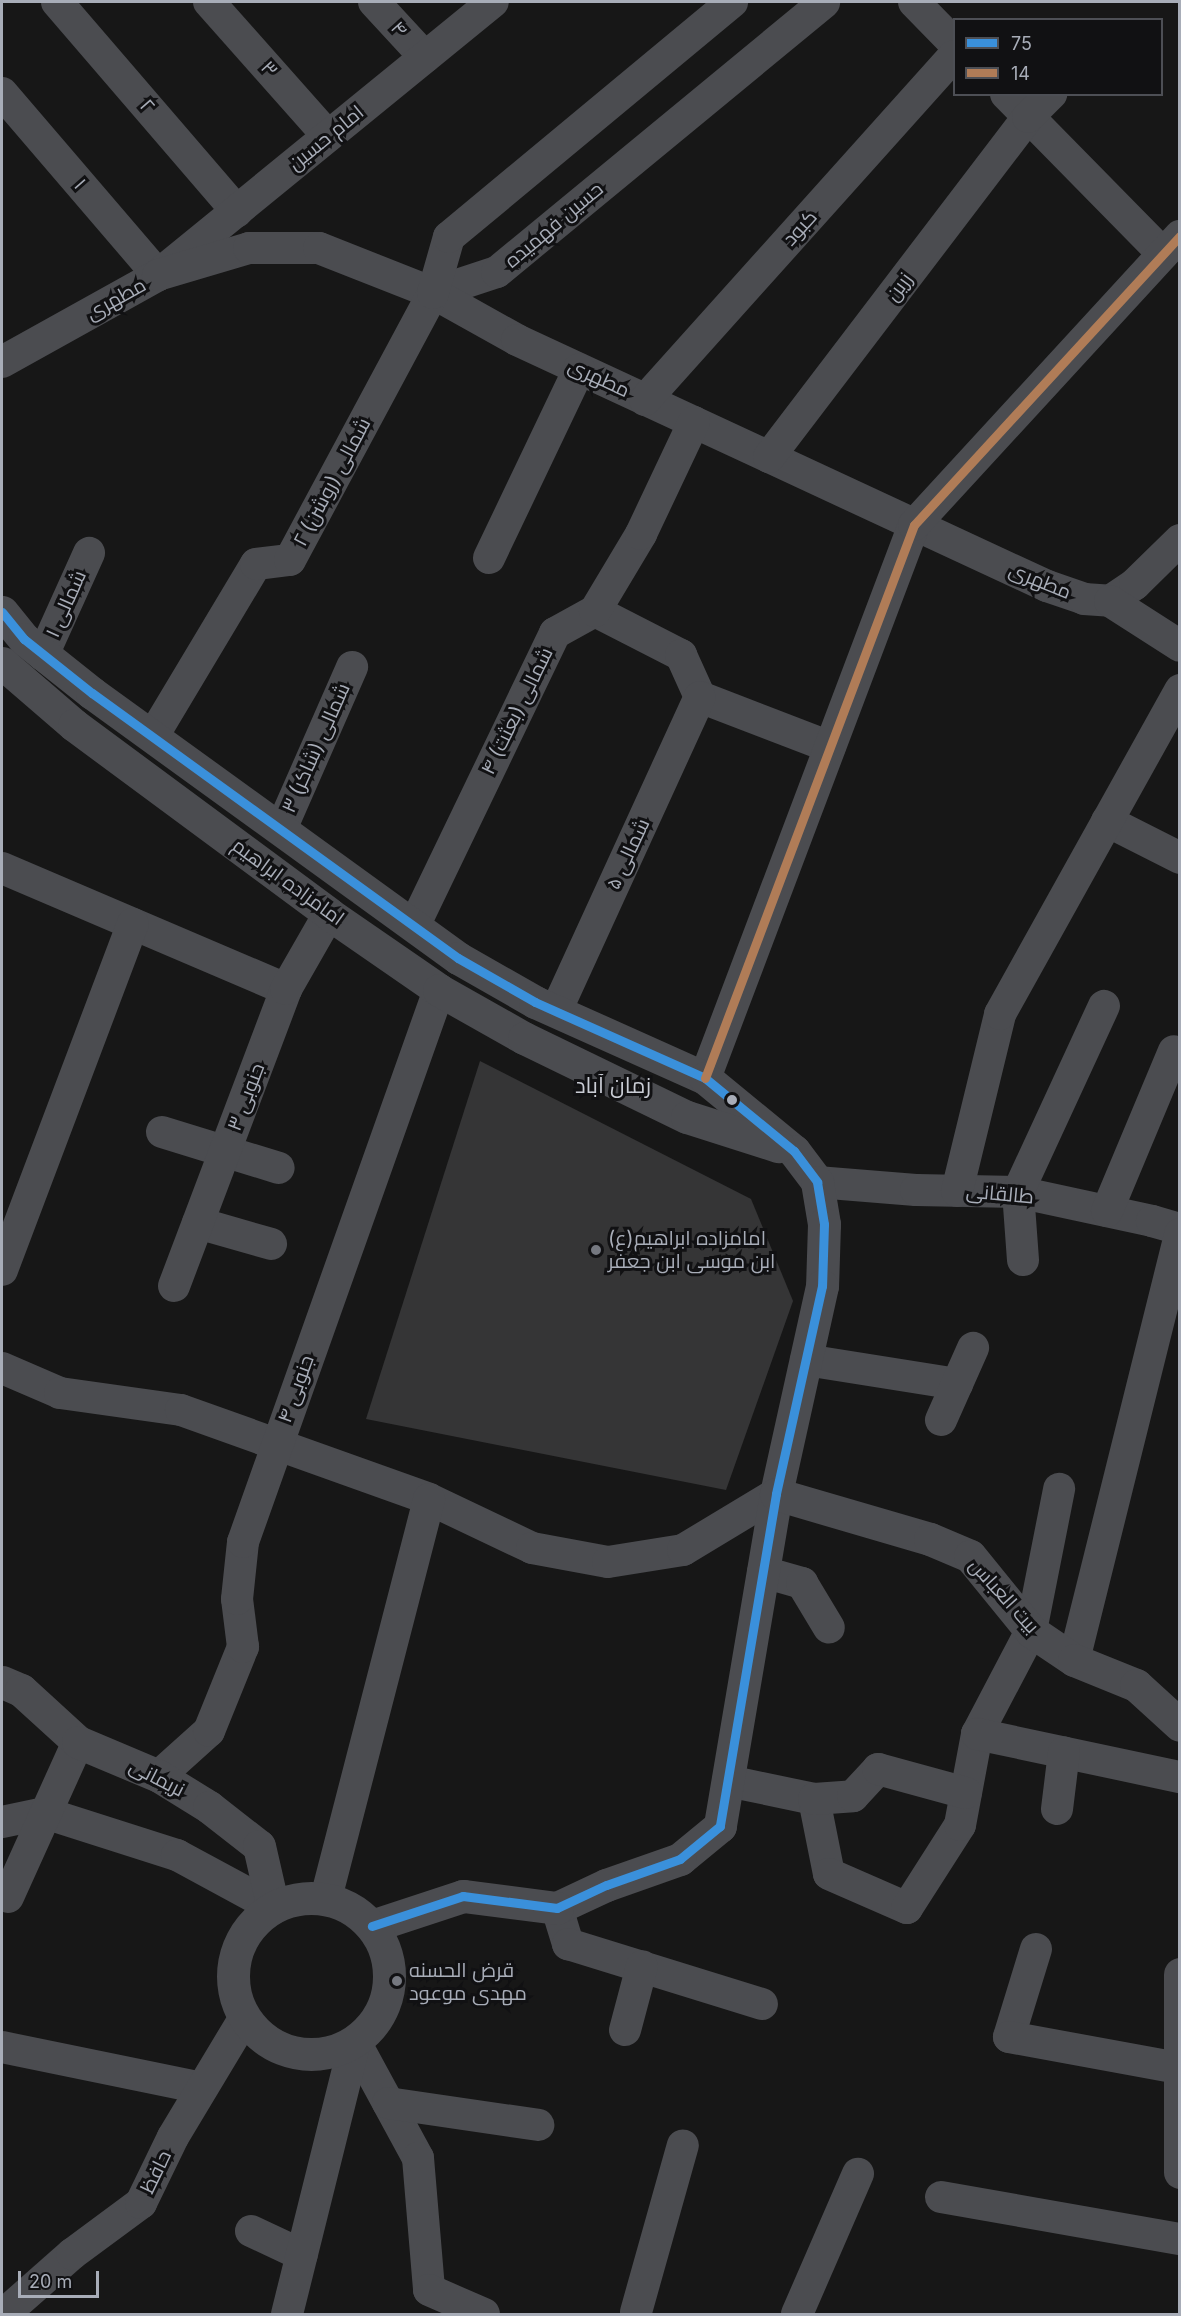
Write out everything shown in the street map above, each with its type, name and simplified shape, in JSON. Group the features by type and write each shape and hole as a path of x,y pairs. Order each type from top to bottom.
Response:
{"street":[{"name":"۲","path":"57,2 237,211"},
{"name":"۳","path":"209,2 328,136"},
{"name":"۴","path":"374,2 425,57"},
{"name":"امام حسین","path":"158,275 493,2"},
{"path":"433,293 449,237 732,2"},
{"name":"حسین فهمیده","path":"433,293 497,272 824,2"},
{"path":"914,2 953,42"},
{"name":"کبود","path":"645,400 953,57"},
{"name":"۱","path":"2,93 158,275"},
{"path":"705,1078 914,525 1171,245 1028,117 1008,96"},
{"name":"زرین","path":"769,457 1028,117 1049,96"},
{"name":"مطهری","path":"2,362 158,275 249,248 319,248 433,293 517,340 1047,586 1083,599 1110,601"},
{"name":"۲ شمالی (روشن)","path":"153,736 256,564 290,560 433,293"},
{"path":"489,558 579,369"},
{"path":"694,422 641,534 595,611 681,655 700,697 830,747"},
{"path":"1179,540 1135,584 1110,601 1179,646"},
{"name":"۱ شمالی","path":"44,655 89,553"},
{"name":"۴ شمالی (بعثت)","path":"414,926 555,633 595,611"},
{"name":"امامزاده ابراهیم","path":"2,612 24,639 44,655 458,958 556,1011 705,1078 794,1151 817,1182 824,1224 822,1286 776,1494 720,1827 680,1859 606,1885 557,1908"},
{"name":"امامزاده ابراهیم","path":"2,663 74,725 329,914 439,990 524,1038 687,1118 794,1151"},
{"name":"۳ شمالی (شاکر)","path":"281,829 352,667"},
{"path":"957,1191 1000,1014 1179,690"},
{"name":"۵ شمالی","path":"556,1011 700,697"},
{"path":"1107,821 1179,858"},
{"path":"3,875 133,924 286,989"},
{"name":"۳ جنوبی","path":"174,1286 286,989 329,914"},
{"path":"2,1270 133,924"},
{"name":"۴ جنوبی","path":"159,1776 209,1731 243,1647 237,1599 243,1542 439,990"},
{"path":"1023,1260 1018,1192 1104,1005"},
{"path":"1107,1211 1174,1051"},
{"path":"162,1132 279,1168"},
{"name":"طالقانی","path":"817,1182 957,1191 1018,1192 1179,1229"},
{"path":"198,1223 271,1244"},
{"path":"1074,1660 1179,1234"},
{"path":"942,1419 973,1348"},
{"path":"806,1360 957,1384"},
{"path":"2,1368 60,1393 181,1410 429,1499 532,1548 608,1562 683,1550 776,1494"},
{"path":"814,1799 829,1874 907,1908 960,1825 976,1734 1031,1631 1059,1489"},
{"name":"بیت العباس","path":"776,1494 930,1539 970,1556 1031,1631 1074,1660 1136,1685 1179,1725"},
{"path":"326,1898 429,1499"},
{"path":"763,1572 802,1583 829,1628"},
{"name":"نریمانی","path":"2,1682 21,1690 78,1742 159,1776 209,1807 259,1846 273,1907"},
{"path":"976,1734 1179,1777"},
{"path":"8,1896 78,1742"},
{"path":"1057,1809 1064,1752"},
{"path":"728,1781 814,1799 853,1796 878,1769 966,1793"},
{"path":"2,1822 45,1813 177,1855 273,1907"},
{"path":"372,1926 463,1896 557,1908 568,1944 762,2004"},
{"path":"298,1898 326,1898 351,1908 372,1926 385,1949 390,1976 385,2003 373,2025 355,2042 332,2053 307,2055 283,2051 261,2038 244,2019 234,1996 232,1971 237,1947 252,1924 273,1907 298,1898"},
{"path":"1036,1949 1009,2037 1178,2068"},
{"path":"625,2030 642,1966"},
{"path":"1179,1974 1179,2172"},
{"name":"حافظ","path":"4,2314 72,2254 141,2203 202,2088 244,2019"},
{"path":"355,2042 418,2158 429,2290 482,2314"},
{"path":"287,2314 355,2042"},
{"path":"5,2055 202,2088"},
{"path":"388,2103 538,2125"},
{"path":"636,2314 683,2145"},
{"path":"797,2314 858,2174"},
{"path":"942,2197 1179,2239"},
{"path":"251,2230 302,2255"}],"building":[{"name":"(ع)امامزاده ابراهیم ابن موسی ابن جعفر","path":"480,1061 751,1199 793,1301 726,1490 366,1419"}],"transit line":[{"name":"14","path":"705,1078 914,525 1180,236"},
{"name":"75","path":"2,612 24,639 92,693 458,958 535,1002 705,1078 794,1151 817,1182 824,1224 822,1286 776,1494 720,1826 680,1859 606,1885 557,1908 463,1896 372,1926"}],"place":[{"name":"(ع)امامزاده ابراهیم ابن موسی ابن جعفر","path":"596,1250"},
{"name":"قرض الحسنه مهدی موعود","path":"397,1981"}],"district":[{"name":"زمان آباد","path":"613,1086"}]}
